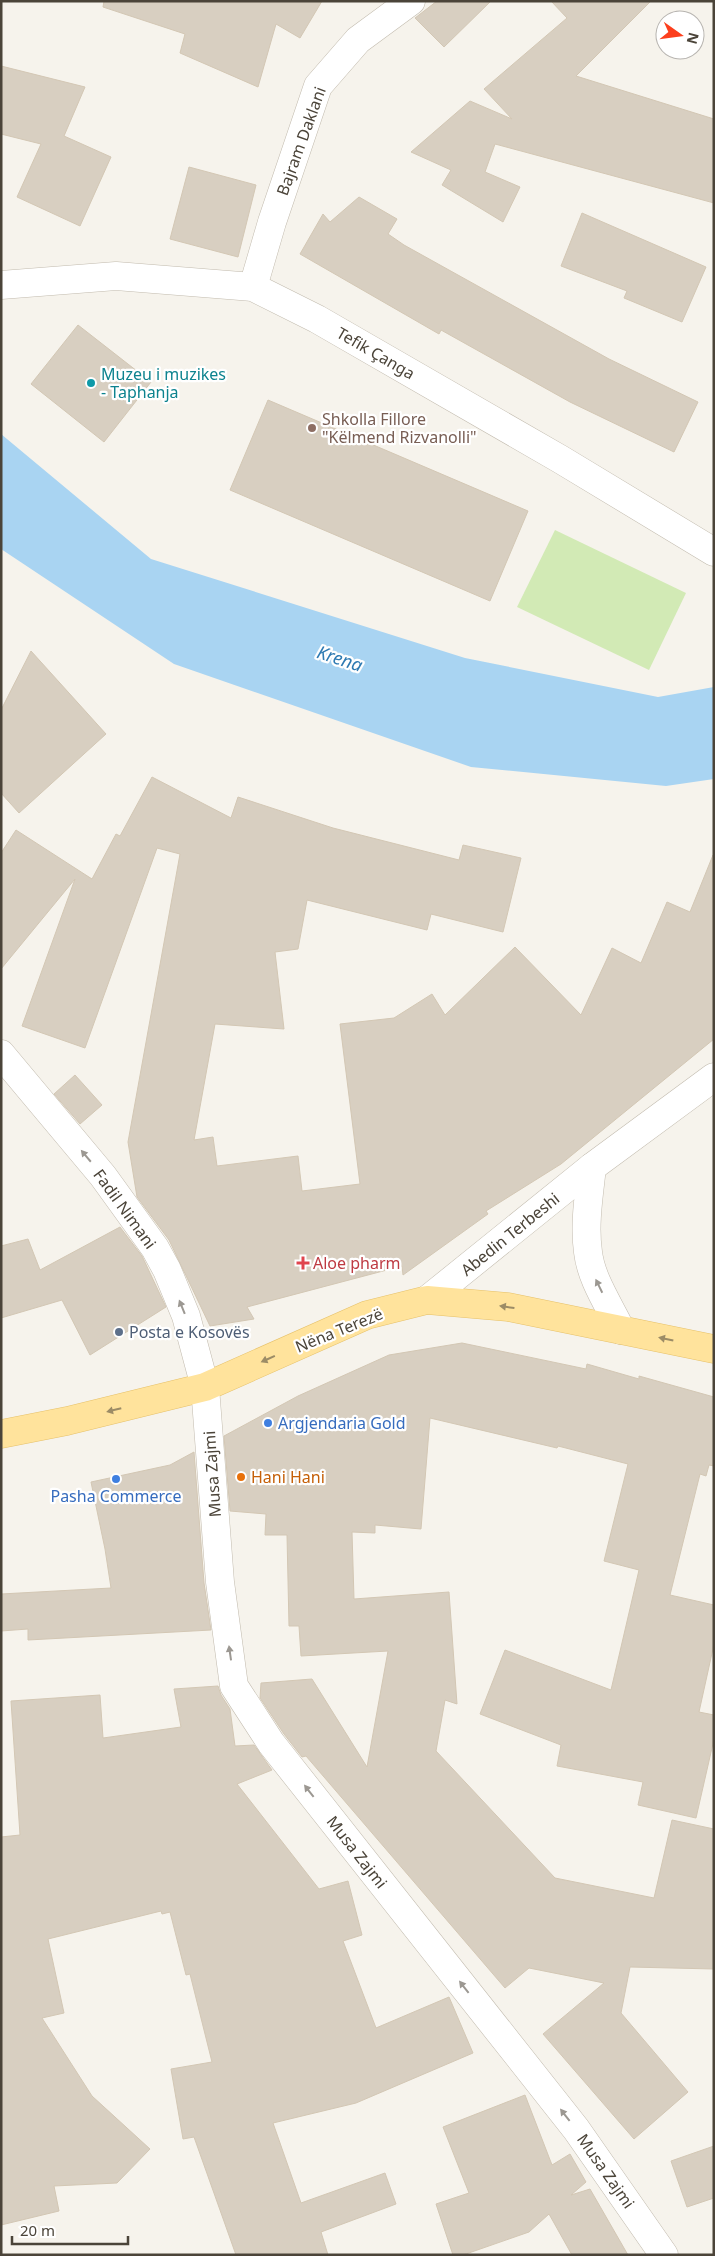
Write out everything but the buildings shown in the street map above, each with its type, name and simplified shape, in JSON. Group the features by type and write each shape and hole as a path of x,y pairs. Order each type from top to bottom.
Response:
{"main road":[{"name":"Nëna Terezë","path":"1,1434 67,1421 205,1388 367,1314 427,1300 508,1307 714,1349"}],"street":[{"name":"Bajram Daklani","path":"253,287 272,222 318,86 358,40 411,1"},
{"name":"Tefik Çanga","path":"1,285 116,276 253,287 317,319 560,459 714,552"},
{"name":"Fadil Nimani","path":"1,1054 103,1176 155,1248 167,1270 186,1316 205,1388"},
{"name":"Abedin Terbeshi","path":"427,1300 592,1167 714,1077"},
{"path":"592,1167 586,1228 588,1253 595,1278 621,1330"},
{"name":"Musa Zajmi","path":"205,1388 220,1582 234,1686 271,1742 576,2129 664,2255"}],"green space":[{"path":"555,530 686,593 649,670 517,607"}],"water":[{"name":"Krena","path":"1,434 151,559 465,658 658,697 714,687 714,779 666,786 471,767 174,664 1,549"}],"place":[{"name":"Muzeu i muzikes - Taphanja","path":"91,383"},
{"name":"Shkolla Fillore \"Këlmend Rizvanolli\"","path":"312,428"},
{"name":"Aloe pharm","path":"303,1263"},
{"name":"Posta e Kosovës","path":"119,1332"},
{"name":"Argjendaria Gold","path":"268,1423"},
{"name":"Hani Hani","path":"241,1477"},
{"name":"Pasha Commerce","path":"116,1479"}]}
